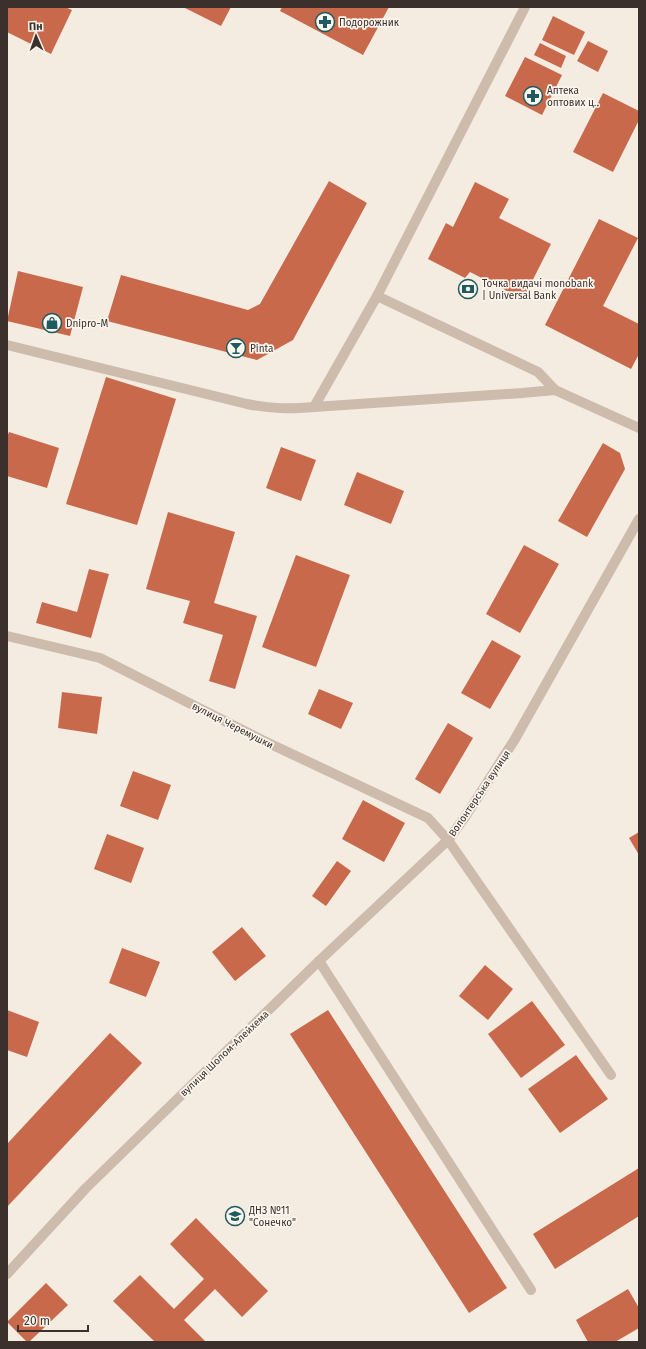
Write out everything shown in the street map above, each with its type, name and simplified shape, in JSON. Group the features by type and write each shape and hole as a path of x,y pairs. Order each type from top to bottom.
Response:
{"street":[{"path":"314,407 377,296 525,7"},
{"path":"377,296 538,372 555,390 639,428"},
{"path":"7,345 270,409 291,409 555,390"},
{"name":"Волонтерська вулиця","path":"611,1075 448,840 465,817 515,739 639,519"},
{"name":"вулиця Черемушки","path":"7,636 100,658 262,740 428,818 448,840"},
{"name":"вулиця Шолом-Алейхема","path":"7,1274 86,1188 319,961 448,840"},
{"path":"319,961 531,1290"}],"building":[{"path":"7,7 65,7 72,10 51,54 7,32"},
{"path":"183,7 231,7 221,26"},
{"path":"282,7 389,7 363,55 280,11"},
{"path":"553,16 585,32 574,55 542,40"},
{"path":"588,41 608,51 598,72 577,61"},
{"path":"540,43 566,56 561,68 534,55"},
{"path":"525,57 562,75 542,115 505,96"},
{"path":"603,93 639,111 639,120 613,172 573,152"},
{"path":"329,181 367,203 293,340 257,360 107,321 121,275 248,310 260,304"},
{"path":"475,182 509,199 499,218 551,244 523,299 470,272 465,278 428,259 446,223 453,227"},
{"path":"599,219 638,238 603,306 639,324 639,354 631,369 545,325"},
{"path":"18,271 83,287 70,336 7,321"},
{"path":"106,377 176,399 137,525 66,504"},
{"path":"9,432 59,448 47,488 7,476 7,437"},
{"path":"603,443 620,453 625,469 587,537 558,521"},
{"path":"281,447 316,460 301,501 266,488"},
{"path":"357,472 404,491 391,524 344,505"},
{"path":"168,512 235,532 214,603 257,616 235,689 209,681 223,635 183,623 190,601 146,589"},
{"path":"524,545 559,564 520,633 486,614"},
{"path":"296,555 350,575 316,667 262,647"},
{"path":"89,569 109,574 91,638 36,623 42,602 77,612"},
{"path":"492,640 521,656 490,709 461,693"},
{"path":"319,689 353,703 341,729 308,714"},
{"path":"62,692 102,697 97,734 58,728"},
{"path":"448,723 473,738 440,794 415,779"},
{"path":"133,771 171,785 158,820 120,806"},
{"path":"363,800 405,823 384,862 342,839"},
{"path":"639,832 639,855 629,838"},
{"path":"107,834 144,848 131,883 94,869"},
{"path":"337,861 351,871 326,906 312,896"},
{"path":"242,927 266,956 235,981 212,952"},
{"path":"122,948 160,962 146,997 109,983"},
{"path":"485,965 513,989 488,1020 459,996"},
{"path":"532,1001 565,1045 521,1078 488,1034"},
{"path":"7,1010 39,1022 27,1057 7,1050"},
{"path":"328,1010 507,1288 469,1313 290,1034"},
{"path":"110,1033 142,1063 7,1207 7,1144"},
{"path":"576,1055 608,1099 560,1133 528,1089"},
{"path":"639,1168 639,1216 555,1269 533,1234"},
{"path":"196,1218 268,1291 242,1317 215,1289 184,1320 206,1342 155,1342 113,1301 140,1275 174,1309 204,1279 170,1244"},
{"path":"46,1283 68,1305 29,1342 27,1342 7,1322"},
{"path":"628,1289 639,1308 639,1328 615,1342 588,1342 576,1320"}],"place":[{"name":"Подорожник","path":"325,22"},
{"name":"Аптека оптових ц‥","path":"533,96"},
{"name":"Точка видачі monobank | Universal Bank","path":"468,289"},
{"name":"Dnipro-M","path":"52,323"},
{"name":"Pinta","path":"236,348"},
{"name":"ДНЗ №11 \"Сонечко\"","path":"235,1216"}]}
